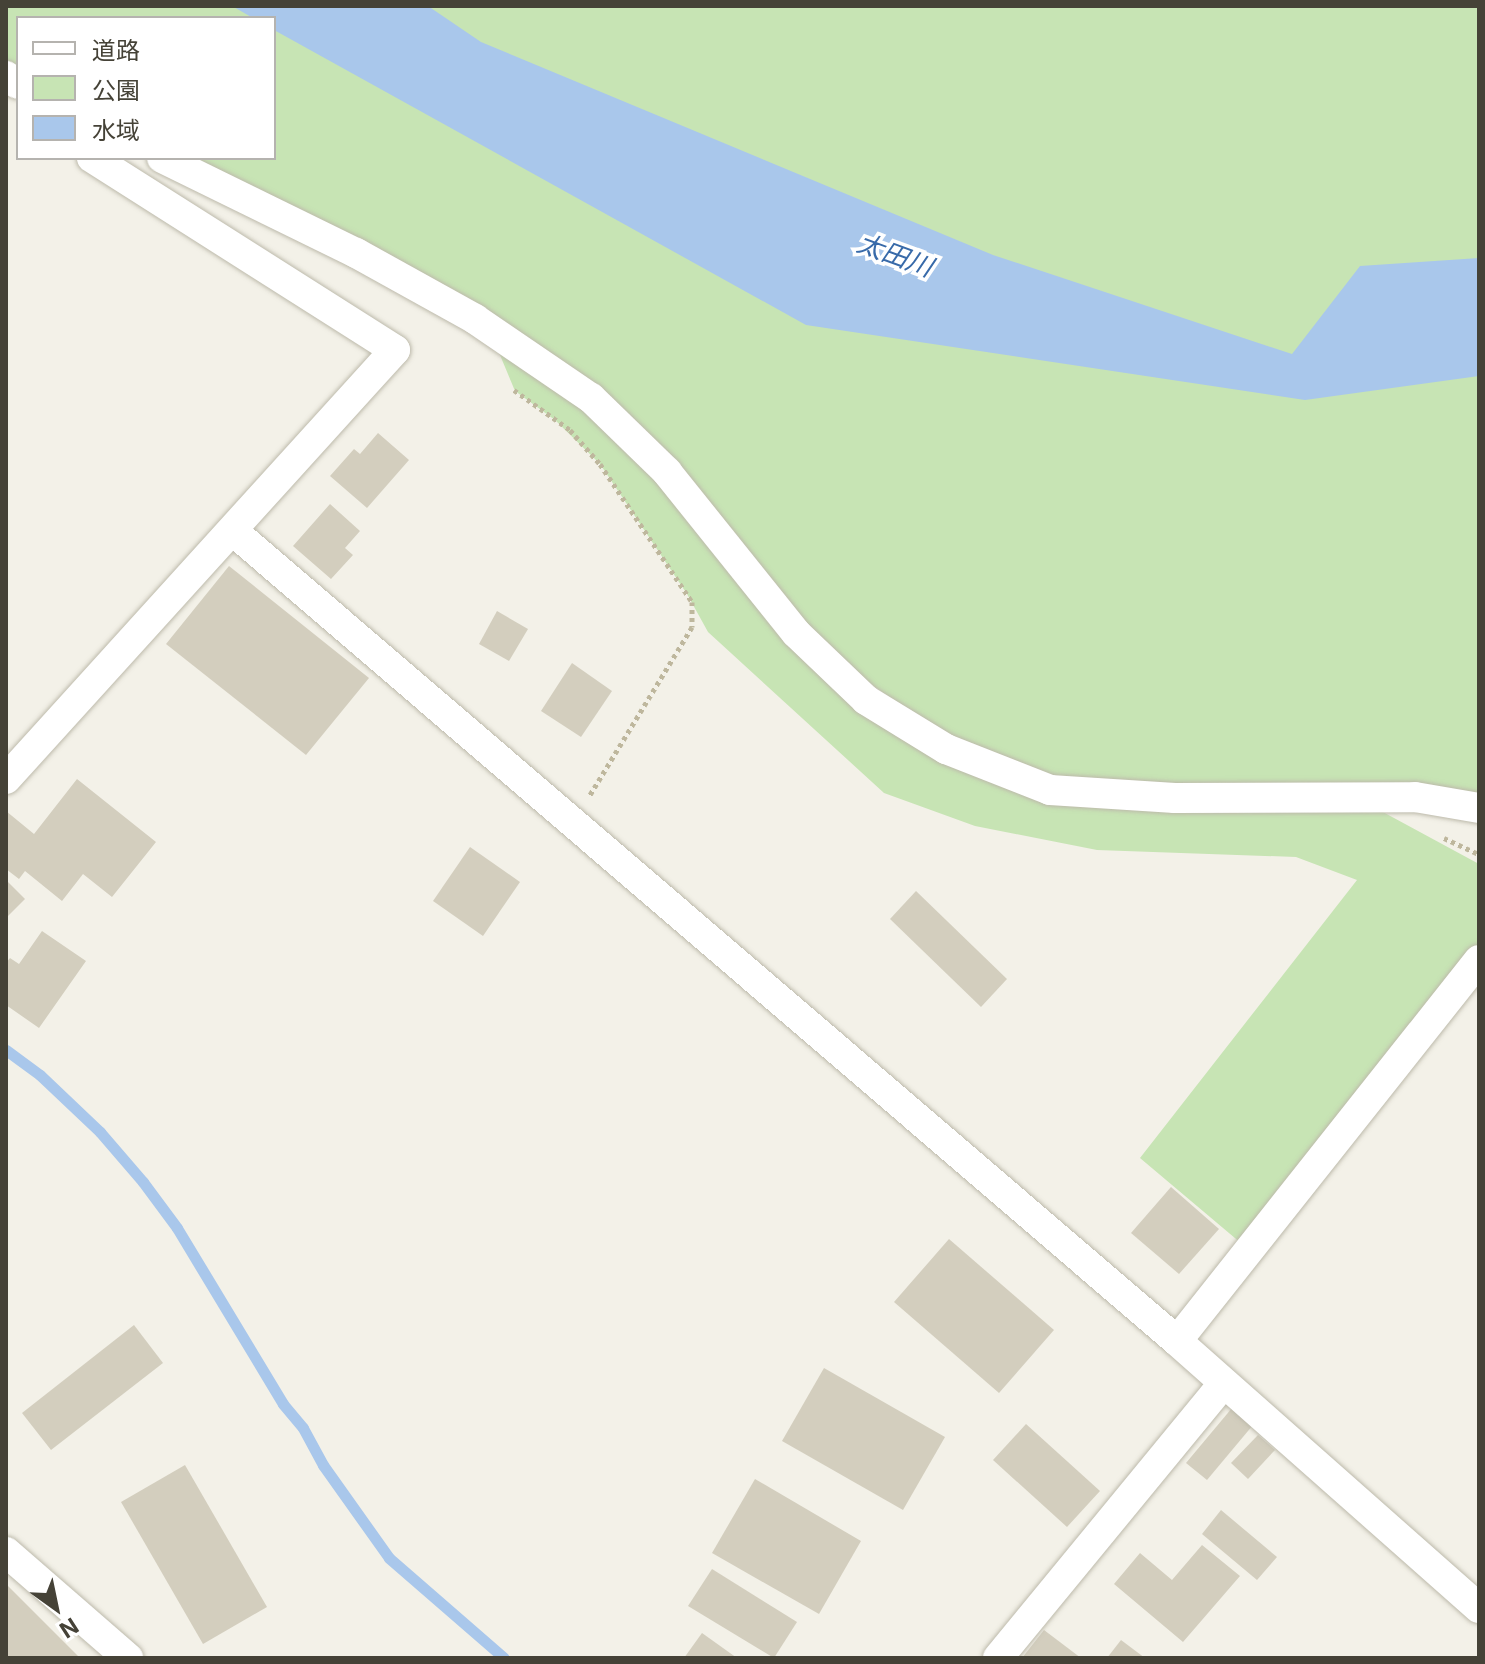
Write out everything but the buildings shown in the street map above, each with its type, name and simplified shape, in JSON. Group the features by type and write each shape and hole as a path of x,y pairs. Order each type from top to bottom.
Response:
{"street":[{"path":"6,779 395,350 95,160"},
{"path":"166,160 356,253 475,319 591,398 667,472 796,633 866,700 946,749 1050,790 1175,798 1415,797 1479,808"},
{"path":"233,531 1177,1341 1479,1608"},
{"path":"1177,1341 1479,960"},
{"path":"998,1658 1223,1384"},
{"path":"6,1552 128,1658"}],"path":[{"path":"506,379 515,391 570,430 600,464 692,602 692,627 573,823"}],"green space":[{"path":"6,6 1479,6 1479,810 1370,805 1479,864 1479,946 1242,1244 1140,1158 1357,880 1296,857 1097,850 975,826 884,793 708,632 687,594 600,464 555,420 515,391 495,343 176,160 276,160 276,16 16,16 16,68 6,62","holes":["795,630 975,758 878,706"]}],"water":[{"name":"太田川","path":"232,6 428,6 481,42 993,255 1292,354 1360,266 1479,258 1479,376 1305,400 806,325 276,31 276,16 250,16"}],"waterway":[{"path":"6,1050 40,1075 100,1132 143,1182 177,1228 283,1404 303,1428 323,1465 389,1558 504,1658"}]}
